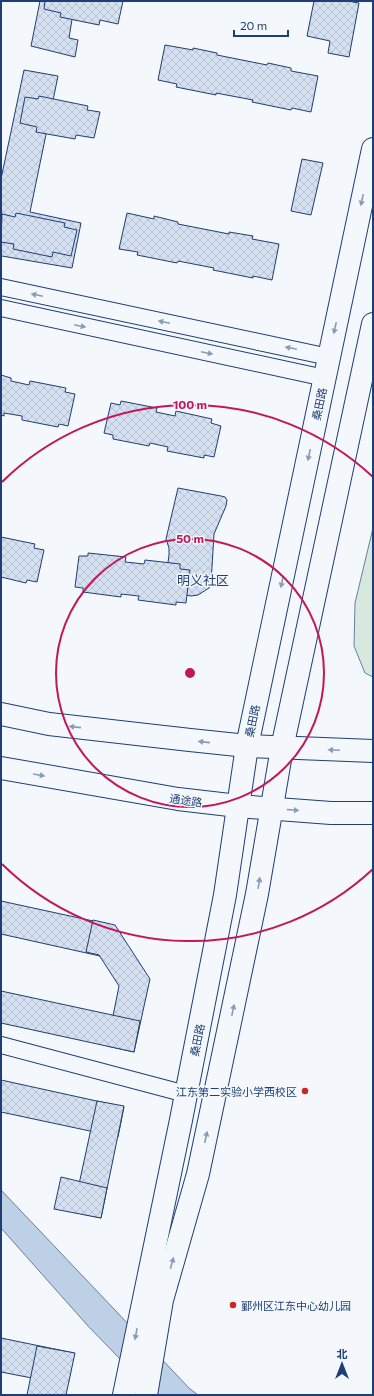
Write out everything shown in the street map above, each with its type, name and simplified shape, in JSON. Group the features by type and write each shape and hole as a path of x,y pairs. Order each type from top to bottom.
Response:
{"main road":[{"name":"桑田路","path":"153,1298 186,1094 225,895 247,746 373,149"},
{"path":"131,1394 153,1298 198,1174 258,894 282,748 373,324"},
{"path":"1,714 49,724 247,746 373,751"},
{"name":"通途路","path":"1,768 178,800 238,806 331,812 373,812"}],"street":[{"path":"1,287 329,356"},
{"path":"1,308 325,378"},
{"path":"1,1045 186,1094"}],"shaded area":[{"path":"373,528 373,677 365,673 354,646 355,603"}],"water":[{"path":"1,1190 190,1389 198,1395 155,1395 88,1326 1,1228"}],"building":[{"path":"40,1 75,1 69,38 78,40 75,57 31,46"},
{"path":"45,1 123,1 118,24 100,20 99,25 60,17 61,13 44,9"},
{"path":"314,1 347,1 359,3 349,57 328,53 330,41 307,36"},
{"path":"165,45 193,50 193,48 217,53 217,55 267,65 268,63 291,68 291,71 318,76 311,112 292,108 291,110 252,102 253,100 216,93 216,95 176,87 177,84 158,80"},
{"path":"24,70 58,76 30,212 81,223 72,268 1,255 1,179"},
{"path":"39,96 88,106 87,110 100,112 94,138 76,135 75,139 36,132 37,127 20,123 25,97 38,99"},
{"path":"302,159 323,163 311,215 291,211"},
{"path":"16,213 65,223 64,227 77,230 71,256 53,252 52,257 13,249 14,244 1,242 2,214 15,217"},
{"path":"127,213 154,219 154,216 178,222 178,224 229,234 229,232 253,236 252,239 279,244 272,280 253,276 253,278 213,270 214,268 178,261 177,263 137,255 138,252 119,249"},
{"path":"1,375 11,378 11,381 29,385 30,381 66,388 65,392 75,394 68,426 59,424 58,427 22,420 22,416 4,413 4,416 1,415"},
{"path":"121,401 157,408 156,412 175,416 176,411 212,419 211,423 221,426 214,457 204,455 204,458 167,451 168,447 150,443 149,446 113,439 113,435 104,433 111,403 120,405"},
{"path":"178,488 221,496 225,497 227,500 226,506 214,534 211,583 209,588 198,595 191,596 164,591 169,555 169,548 166,539"},
{"path":"1,537 35,544 34,548 44,550 37,582 27,580 26,583 1,577"},
{"path":"88,553 126,557 125,562 144,564 145,560 180,564 180,569 190,570 186,603 176,602 176,605 138,600 139,596 121,594 121,597 83,592 83,588 75,587 79,556 88,556"},
{"path":"1,901 107,924 100,956 1,934"},
{"path":"93,920 115,925 150,979 134,1052 107,1046 119,986 99,955 86,952"},
{"path":"1,991 140,1021 134,1052 1,1023"},
{"path":"1,1080 124,1107 118,1137 1,1112"},
{"path":"97,1101 124,1106 101,1218 73,1212"},
{"path":"61,1177 107,1188 101,1218 54,1209"},
{"path":"1,1338 74,1353 68,1385 1,1372"},
{"path":"37,1346 75,1353 66,1395 27,1395"}],"place":[{"name":"江东第二实验小学西校区","path":"305,1091"},
{"name":"鄞州区江东中心幼儿园","path":"233,1305"}],"district":[{"name":"明义社区","path":"203,580"}]}
